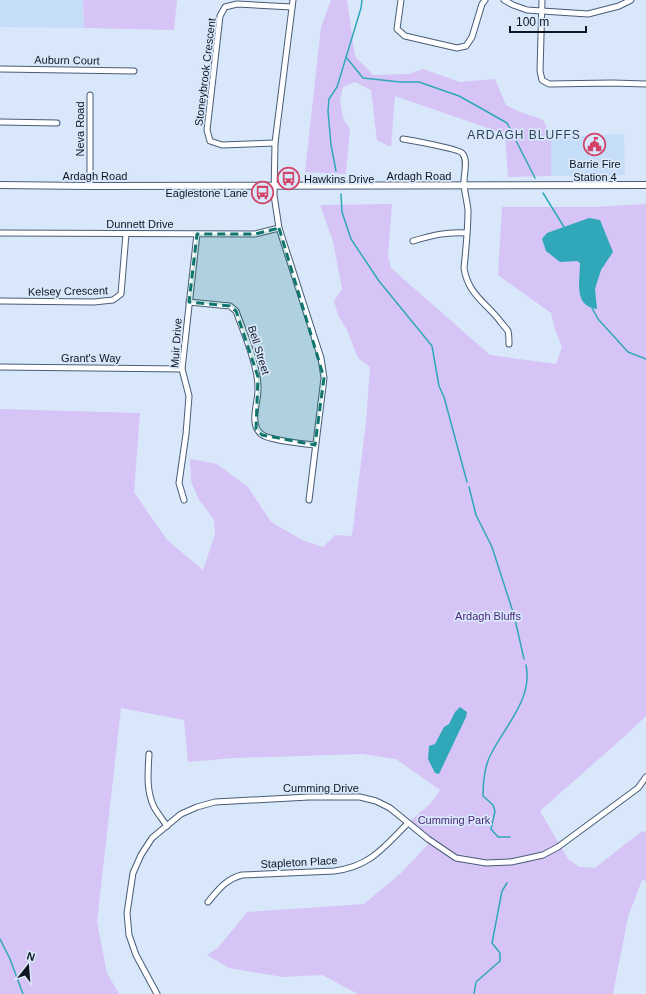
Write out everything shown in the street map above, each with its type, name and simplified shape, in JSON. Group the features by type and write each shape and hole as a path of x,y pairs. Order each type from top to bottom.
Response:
{"street":[{"path":"293,0 275,143 274,195 279,228 322,365 324,378 309,500"},
{"path":"401,0 397,29 405,36 457,48 466,46 472,37 482,4 485,0"},
{"path":"504,0 527,10 588,14 619,6 631,0"},
{"path":"542,0 540,71 542,80 549,84 646,84"},
{"name":"Stoneybrook Crescent","path":"275,143 222,145 210,141 207,130 220,16 226,7 237,4 292,7"},
{"name":"Auburn Court","path":"0,69 134,70"},
{"name":"Neva Road","path":"90,95 90,186"},
{"path":"0,122 57,123"},
{"path":"403,139 415,140 461,151 463,154 465,160 464,186 468,211 464,268 468,283 475,295 508,331 509,344"},
{"name":"Ardagh Road","path":"0,186 646,185"},
{"name":"Dunnett Drive","path":"0,233 255,234 279,228"},
{"path":"413,241 448,232 466,233"},
{"name":"Kelsey Crescent","path":"0,301 94,302 113,300 121,294 126,234"},
{"name":"Muir Drive","path":"184,500 179,483 186,434 189,396 182,368 197,234"},
{"name":"Bell Street","path":"189,302 230,306 236,310 258,377 255,418 256,429 262,435 285,441 315,445"},
{"name":"Grant's Way","path":"0,367 182,368"},
{"path":"149,754 147,782 150,796 155,808 167,826"},
{"name":"Cumming Drive","path":"157,994 136,954 129,935 127,914 133,873 139,861 152,838 181,814 197,807 215,802 309,797 360,797 376,801 390,808 428,839 456,858 486,863 511,862 543,855 558,847 644,784 646,777"},
{"name":"Stapleton Place","path":"208,902 228,880 242,875 334,872 360,865 377,854 408,823"}],"highlighted area":[{"path":"279,228 324,378 315,445 262,435 256,429 258,377 236,311 230,306 189,302 197,234 255,234"}],"shaded area":[{"path":"0,0 83,0 84,28 0,27"},
{"path":"624,134 625,175 551,176 551,137"}],"green space":[{"path":"83,0 177,0 174,30 84,28"},
{"path":"331,0 347,0 355,56 373,75 409,74 423,69 460,82 495,79 506,105 544,121 551,137 551,176 508,177 505,134 395,96 391,147 377,140 371,90 355,82 343,87 340,101 343,118 350,129 346,174 305,172 321,27"},
{"name":"Ardagh Bluffs","path":"392,204 388,256 391,268 490,355 556,364 562,347 551,313 498,275 502,207 594,207 646,204 646,716 540,811 568,859 579,867 595,868 642,831 646,832 646,881 642,880 628,917 613,994 358,994 322,975 283,977 229,968 207,955 218,948 247,912 364,904 402,872 431,841 408,823 430,804 440,790 396,759 362,754 234,758 188,762 184,720 121,708 97,922 107,973 119,994 0,994 0,409 140,413 134,492 167,540 203,570 215,534 214,520 198,498 191,481 190,459 217,464 248,487 271,522 302,540 323,547 335,535 352,536 366,422 370,367 358,358 347,330 338,315 334,301 342,289 333,241 320,205"}],"water":[{"path":"589,218 600,220 613,252 601,270 595,289 597,309 589,307 581,298 579,285 580,263 577,261 560,262 546,251 542,239 547,233"},
{"path":"460,707 467,712 466,717 439,774 435,773 428,759 429,746 435,744 444,727 449,724 455,712"}],"waterway":[{"path":"336,171 331,145 328,111 329,99 337,87 361,8 362,0"},
{"path":"346,57 363,78 400,82 419,82 459,96 507,123 535,178"},
{"path":"543,193 564,227"},
{"path":"341,194 342,212 351,239 379,281 432,346 439,386 444,397 467,482"},
{"path":"592,308 598,319 628,352 646,359"},
{"path":"469,487 476,515 492,547 514,615 524,659"},
{"path":"510,837 498,837 491,829 495,811 493,805 483,796 485,769 491,754 522,701 527,677 526,665"},
{"path":"474,994 476,982 500,961 500,953 492,943 502,891 507,883"},
{"path":"0,939 10,959 23,994"}],"place":[{"name":"Barrie Fire Station 4","path":"595,144"},
{"name":"Hawkins Drive","path":"289,179"},
{"name":"Eaglestone Lane","path":"263,193"}],"district":[{"name":"ARDAGH BLUFFS","path":"524,135"}],"park label":[{"name":"Cumming Park","path":"454,820"}]}
